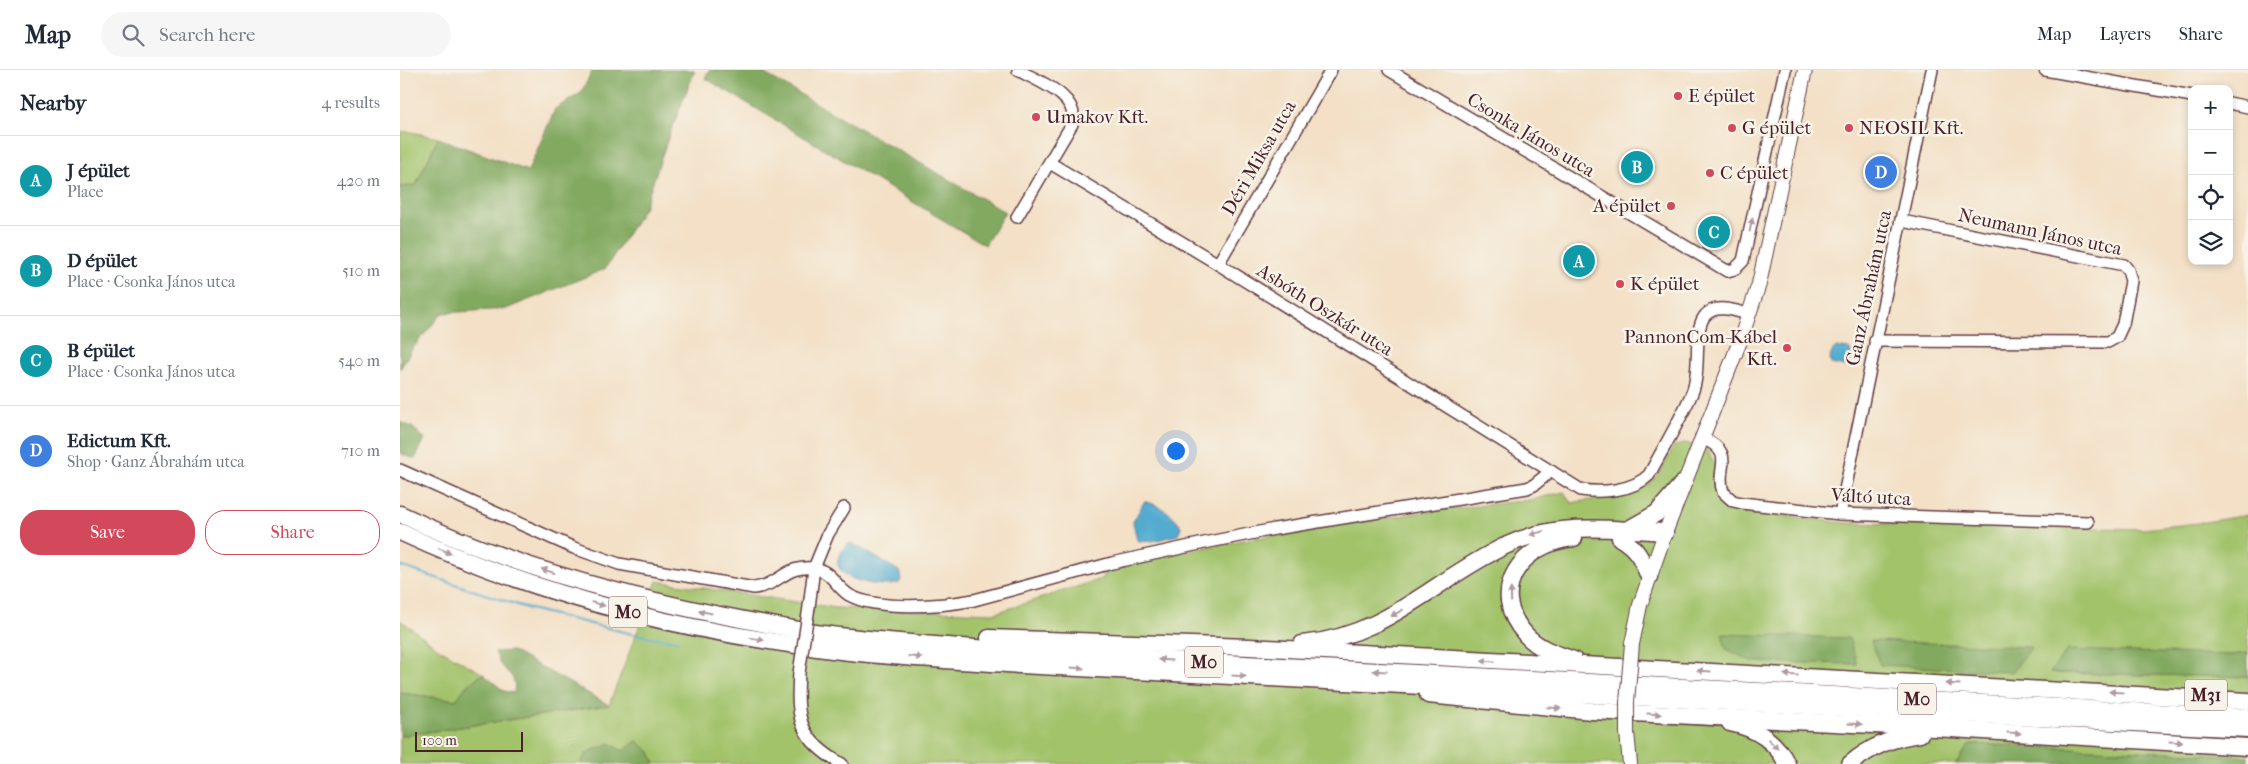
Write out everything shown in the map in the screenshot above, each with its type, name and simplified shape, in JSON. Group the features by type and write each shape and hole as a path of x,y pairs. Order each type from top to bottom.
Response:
{"highway":[{"path":"1249,647 1322,641 1369,627 1410,606 1487,555 1530,536 1563,529 1623,534 1657,513 1682,484"},
{"name":"M0","path":"400,514 477,547 588,583 695,610 822,634 958,647 1076,655 2248,717"},
{"path":"1607,666 1557,654 1533,641 1516,620 1511,609 1510,585 1516,572 1530,553 1552,542 1653,530 1664,533"},
{"name":"M0","path":"400,532 499,572 599,604 666,622 775,642 857,652 1004,664 2248,729"},
{"path":"1623,534 1638,552 1649,577"},
{"path":"822,634 858,632 943,637 1249,647 2248,701"},
{"path":"1357,682 1397,691 1515,705 2248,747"},
{"name":"M31","path":"2164,695 2248,694"},
{"path":"1681,715 1720,720 1753,730 1767,738 1778,748 1787,764"},
{"path":"1850,764 1865,752 1900,737 1965,730"}],"main road":[{"path":"1630,764 1627,702 1632,644 1637,619 1664,533 1749,315 1761,276 1805,70"}],"street":[{"path":"1018,70 1059,94 1072,107 1074,113 1072,124 1018,217"},
{"name":"Déri Miksa utca","path":"1218,264 1331,70"},
{"name":"Csonka János utca","path":"1389,70 1727,271 1735,269 1743,261 1785,70"},
{"name":"Ganz Ábrahám utca","path":"1840,514 1932,70"},
{"path":"2046,70 2188,95"},
{"path":"2233,104 2248,107"},
{"name":"Asbóth Oszkár utca","path":"1050,163 1218,264 1581,490 1624,488 1639,483 1648,475 1692,392 1698,334 1703,319 1711,310 1722,308 1749,315"},
{"name":"Neumann János utca","path":"1875,341 2108,342 2117,337 2123,324 2131,281 2128,270 2124,265 1902,221"},
{"name":"Váltó utca","path":"1701,437 1714,443 1719,449 1724,466 1722,487 1727,497 1733,501 1840,514 2088,522"},
{"path":"400,470 574,548 619,564 754,588 768,586 791,570 814,568 826,572 844,591 859,599 900,606 956,604 1112,563 1209,542 1275,529 1526,488 1534,485 1551,472"},
{"path":"842,764 818,749 805,732 798,709 799,673 810,607 814,568 828,534 844,508"}],"green space":[{"path":"593,70 695,70 668,138 644,208 605,269 506,309 442,313 412,349 400,369 400,187 416,185 438,138 528,171 555,109 581,93"},
{"path":"709,70 758,70 1005,212 985,245 705,78"},
{"path":"400,132 411,132 438,138 416,185 400,187"},
{"path":"400,422 412,427 425,439 415,459 400,453"},
{"path":"1685,443 1707,449 1718,470 1728,504 1741,511 1845,523 2143,529 2248,515 2248,653 2051,673 2248,677 2248,757 1970,744 1956,764 655,764 650,752 597,749 586,753 581,764 400,764 400,736 609,705 657,581 836,608 995,613 1104,578 1104,567 1249,539 1431,511 1530,500 1564,492 1571,503 1612,497 1643,488 1650,483 1661,471 1673,447"},
{"path":"400,620 438,648 483,674 467,685 457,700 400,693"},
{"path":"1722,634 1849,638 1857,664 1753,662 1726,649"},
{"path":"1871,641 2032,647 2012,672 1880,665"},
{"path":"2067,650 2232,655 2248,653 2248,677 2050,673"},
{"path":"512,651 609,705 400,736 400,693 456,700 467,685 483,674 504,691 514,693 513,679 500,664 495,652"},
{"path":"637,741 650,752 655,764 581,764 586,753 610,743 623,751"},
{"path":"1970,744 2248,757 2248,764 1956,764"}],"water":[{"path":"1836,347 1849,349 1851,352 1848,365 1845,367 1831,364 1831,355"},
{"path":"1144,502 1154,504 1171,514 1181,527 1178,535 1145,542 1137,540 1133,522"},
{"path":"852,543 899,571 901,579 899,583 892,585 872,584 861,582 843,573 839,567 839,555 846,545"}],"waterway":[{"path":"400,566 530,609 632,634 678,641"}],"place":[{"name":"E épület","path":"1678,96"},
{"name":"Umakov Kft.","path":"1036,117"},
{"name":"G épület","path":"1732,128"},
{"name":"NEOSIL Kft.","path":"1849,128"},
{"name":"D épület","path":"1637,167"},
{"name":"Edictum Kft.","path":"1881,172"},
{"name":"C épület","path":"1710,173"},
{"name":"A épület","path":"1671,206"},
{"name":"B épület","path":"1714,232"},
{"name":"J épület","path":"1579,261"},
{"name":"K épület","path":"1620,284"},
{"name":"PannonCom-Kábel Kft.","path":"1787,348"}]}
